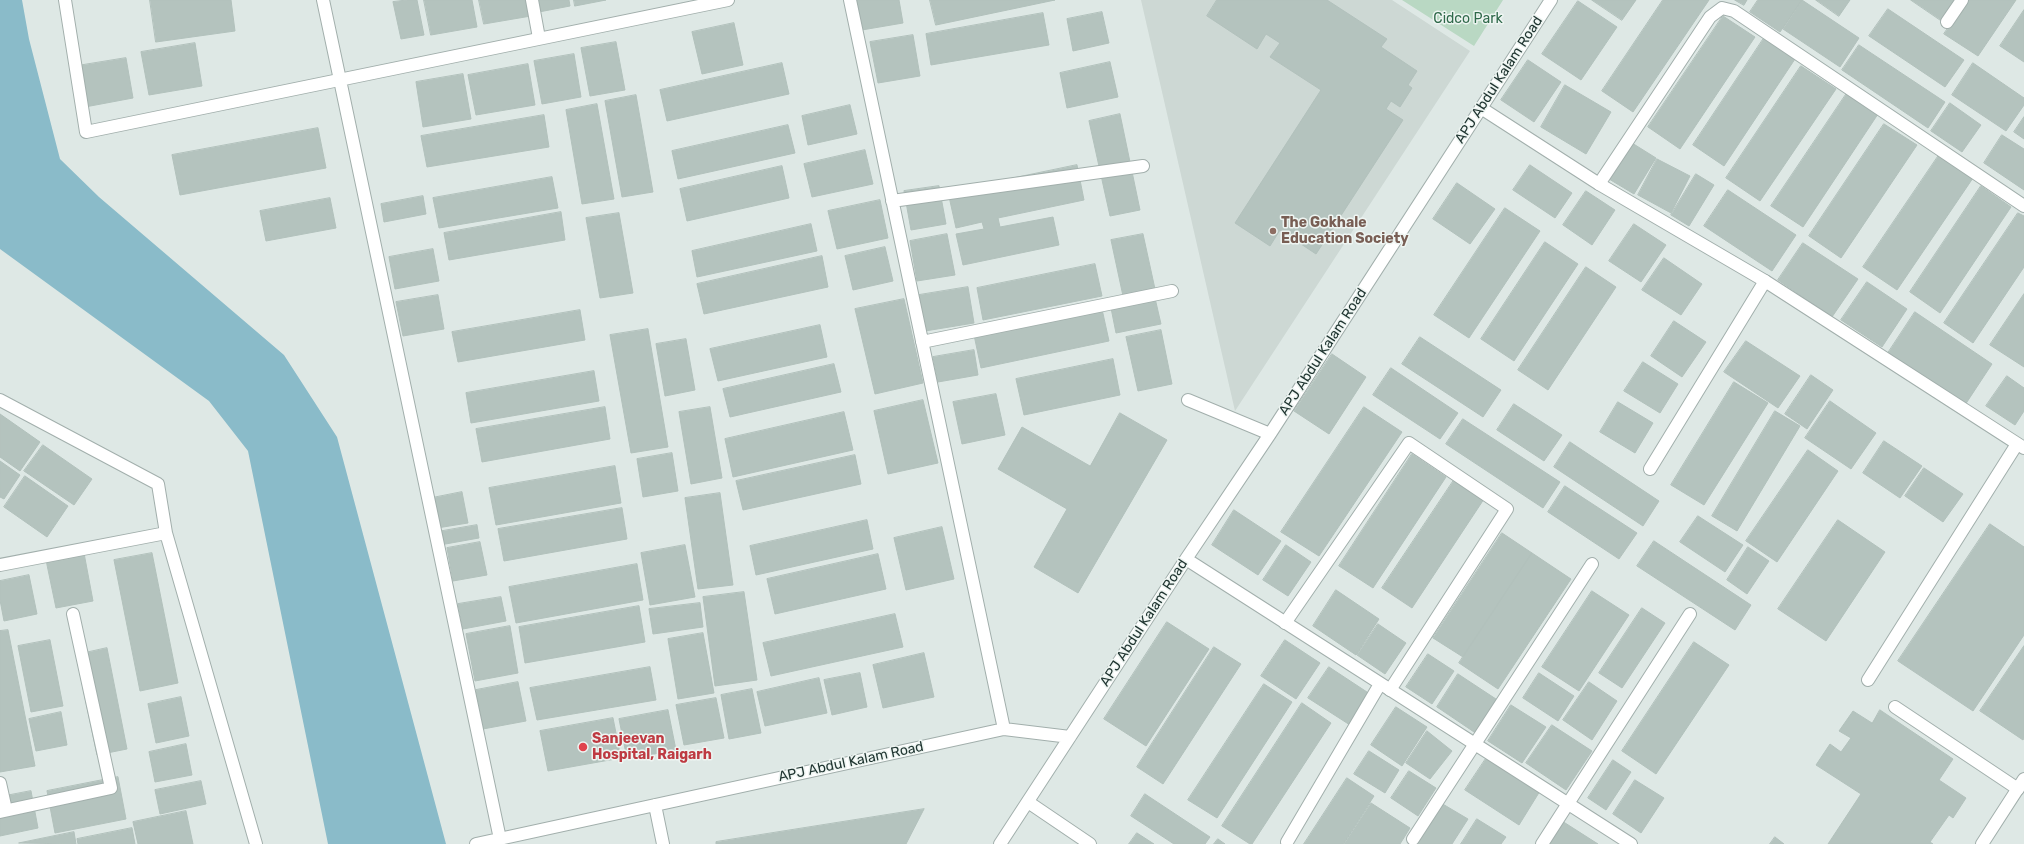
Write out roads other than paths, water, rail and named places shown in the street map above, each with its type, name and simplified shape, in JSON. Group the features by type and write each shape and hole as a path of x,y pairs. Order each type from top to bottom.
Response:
{"street":[{"path":"65,0 86,132 728,0"},
{"path":"323,0 500,839"},
{"path":"532,0 539,38"},
{"path":"850,0 1004,729"},
{"name":"APJ Abdul Kalam Road","path":"476,844 1004,729 1070,737 1186,559 1270,434 1551,0"},
{"path":"1947,22 1962,0"},
{"path":"1599,184 1710,17 1722,8 1734,12 2024,206"},
{"path":"1481,108 1599,184 1765,281 2020,446 1868,680"},
{"path":"892,201 1143,166"},
{"path":"1650,469 1765,281"},
{"path":"922,342 1172,291"},
{"path":"0,400 158,484 166,533 256,844"},
{"path":"1188,400 1270,434"},
{"path":"1285,623 1409,443 1507,509 1385,687 1287,842"},
{"path":"0,565 166,533"},
{"path":"1186,559 1631,844"},
{"path":"1413,839 1592,564"},
{"path":"0,783 3,811 111,788 72,614"},
{"path":"1542,844 1690,614"},
{"path":"1895,707 2021,784 1982,844"},
{"path":"1000,844 1070,737"},
{"path":"1028,802 1090,844"},
{"path":"655,805 662,844"}],"water":[{"path":"0,0 22,0 29,39 60,159 99,197 284,355 337,437 446,844 328,844 248,451 209,401 0,249"}],"place":[{"name":"The Gokhale Education Society","path":"1273,231"},
{"name":"Sanjeevan Hospital, Raigarh","path":"583,747"}],"park label":[{"name":"Cidco Park","path":"1468,19"}]}
